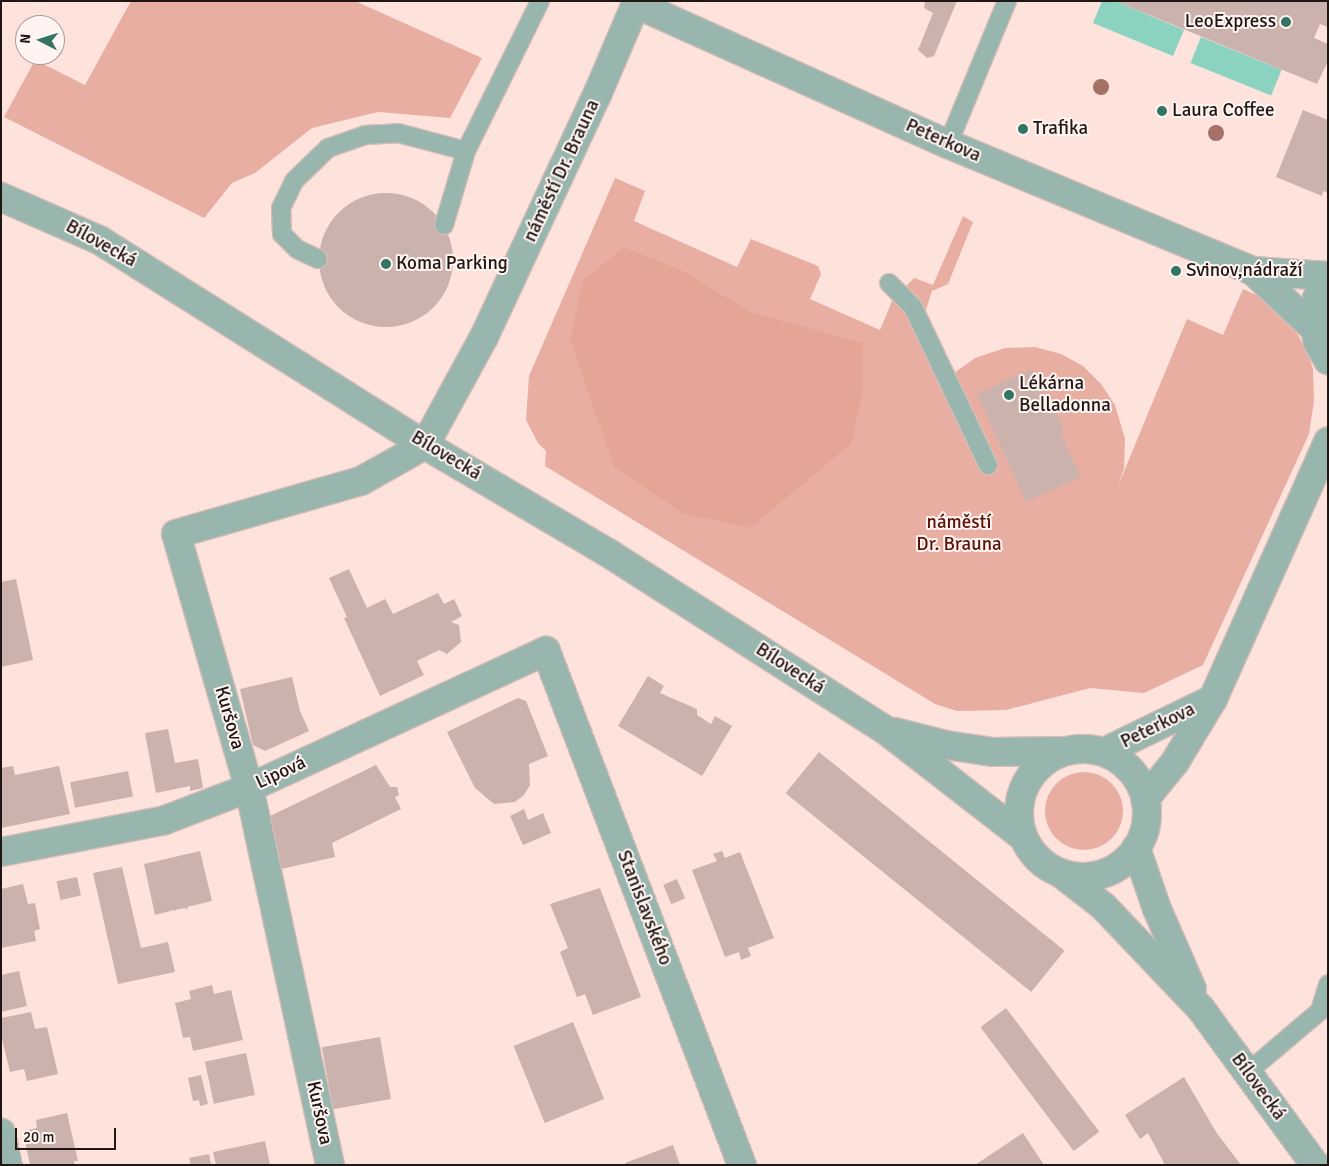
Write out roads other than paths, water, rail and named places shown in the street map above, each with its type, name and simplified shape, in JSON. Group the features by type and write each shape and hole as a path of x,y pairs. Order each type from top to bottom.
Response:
{"street":[{"name":"Peterkova","path":"634,2 948,144 1253,271"},
{"name":"náměstí Dr. Brauna","path":"426,445 484,337 597,95 634,2"},
{"name":"Bílovecká","path":"1,197 101,241 426,445 610,554 884,729"},
{"path":"1253,271 1328,276"},
{"path":"1253,271 1314,328"},
{"path":"1328,280 1317,298 1314,328 1318,343 1328,360"},
{"path":"1146,799 1175,762 1213,699 1328,442"},
{"name":"Kuršova","path":"330,1165 248,788 176,534 362,481 426,445"},
{"name":"Lipová","path":"1,852 165,820 248,788 546,651"},
{"name":"Stanislavského","path":"546,651 742,1165"},
{"name":"Peterkova","path":"1104,752 1213,699"},
{"path":"884,729 946,745 992,752 1086,749 1104,752 1122,762 1136,777 1146,799 1144,830 1136,848 1119,866 1100,875 1081,878 1063,874 1046,866 1033,854 1022,836 884,729"},
{"path":"1022,836 1018,813 1022,793 1039,766 1064,751"},
{"path":"1136,848 1157,909 1201,1009"},
{"path":"1063,874 1103,906 1201,1009"},
{"name":"Bílovecká","path":"1201,1009 1315,1165"},
{"path":"1,1133 8,1165"}],"lane":[{"path":"444,225 466,151 540,1"},
{"path":"948,144 1007,1"},
{"path":"318,259 297,249 282,234 281,208 294,181 328,148 365,135 398,133 466,151"},
{"path":"889,283 913,307 988,465"},
{"path":"1248,1072 1320,1011 1328,984"}],"water":[{"path":"1102,1 1115,1 1184,30 1173,56 1093,23"},
{"path":"1201,37 1282,70 1271,96 1191,63"}],"place":[{"name":"LeoExpress","path":"1286,22"},
{"name":"Laura Coffee","path":"1162,111"},
{"name":"Trafika","path":"1023,129"},
{"name":"Koma Parking","path":"386,264"},
{"name":"Svinov,nádraží","path":"1176,271"},
{"name":"Lékárna Belladonna","path":"1009,395"}]}
